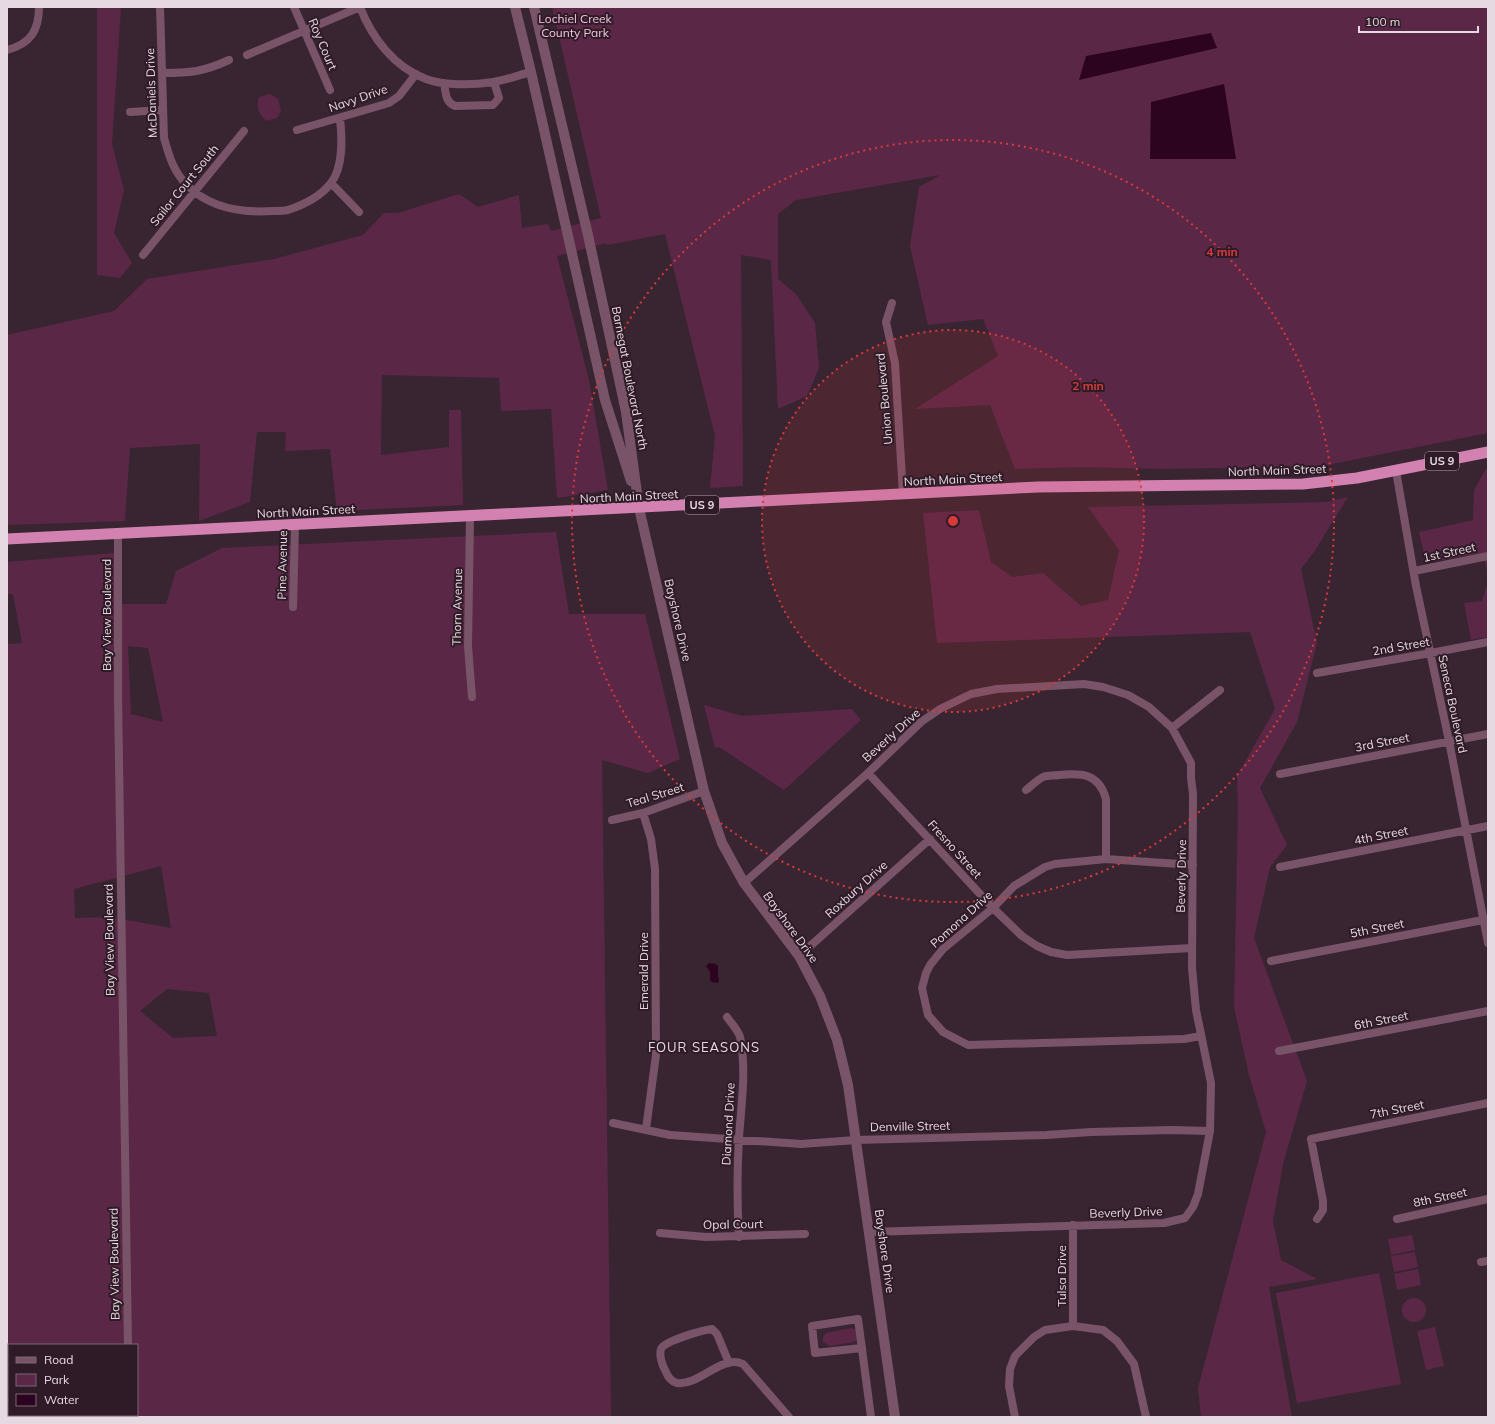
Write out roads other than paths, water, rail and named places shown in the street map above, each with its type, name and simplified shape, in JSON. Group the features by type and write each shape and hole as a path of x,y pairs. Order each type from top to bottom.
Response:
{"highway":[{"name":"US 9","path":"1396,471 1488,452"},
{"name":"North Main Street","path":"7,539 1038,487 1282,485 1315,483 1396,471"}],"street":[{"path":"7,50 16,47 27,40 36,30 39,18 39,7"},
{"name":"McDaniels Drive","path":"160,7 164,138 169,158 178,174 188,187 194,191 219,205 237,210 260,212 287,210 314,198 331,182 337,169 342,145 340,118"},
{"name":"Roy Court","path":"294,7 330,90"},
{"path":"247,55 360,7 366,23 378,41 391,56 406,69 427,80 444,83 469,84 494,82 532,72"},
{"name":"Barnegat Boulevard North","path":"515,7 532,72 605,400 639,508"},
{"name":"Barnegat Boulevard North","path":"534,7 588,235 626,412 639,508"},
{"path":"162,73 188,73 216,66 229,60"},
{"name":"Navy Drive","path":"296,130 389,103 399,96 416,74"},
{"path":"444,83 446,98 449,104 455,106 493,105 499,98 494,82"},
{"path":"130,112 163,110"},
{"name":"Sailor Court South","path":"143,255 244,131"},
{"path":"331,182 359,212"},
{"name":"Union Boulevard","path":"892,304 886,322 895,363 902,494"},
{"name":"Seneca Boulevard","path":"1396,471 1414,571 1466,831 1486,919 1488,943"},
{"name":"Bayshore Drive","path":"639,508 704,792 722,843 744,883 799,956 820,996 837,1040 848,1085 895,1417"},
{"name":"Thorn Avenue","path":"470,516 468,646 472,697"},
{"name":"Pine Avenue","path":"293,607 295,525"},
{"name":"Bay View Boulevard","path":"118,534 118,697 128,1344"},
{"name":"1st Street","path":"1414,571 1488,556"},
{"name":"2nd Street","path":"1317,673 1488,642"},
{"name":"Beverly Drive","path":"744,883 868,773 922,722 940,709 971,694 997,689 1084,684 1103,687 1128,695 1149,707 1172,728 1191,763 1193,794 1192,948 1194,997 1211,1083 1210,1131 1198,1194 1194,1207 1185,1218 1164,1223 869,1232"},
{"path":"1172,728 1220,690"},
{"name":"3rd Street","path":"1280,774 1488,734"},
{"name":"Fresno Street","path":"868,773 993,908 1022,936 1037,946 1051,952 1067,955 1192,948"},
{"path":"1026,790 1044,777 1051,776 1073,774 1084,775 1092,778 1098,783 1103,789 1106,799 1106,859"},
{"name":"Teal Street","path":"612,820 643,813 704,792"},
{"name":"Emerald Drive","path":"643,813 651,839 655,869 656,1055 646,1129"},
{"name":"4th Street","path":"1280,867 1488,826"},
{"name":"Roxbury Drive","path":"799,956 930,839"},
{"name":"Pomona Drive","path":"1193,865 1106,859 1055,864 1045,867 1014,886 993,908 943,949 930,965 922,988 928,1015 937,1027 948,1035 968,1045 1184,1039 1201,1036"},
{"name":"5th Street","path":"1271,961 1486,919"},
{"name":"6th Street","path":"1279,1052 1488,1011"},
{"name":"Diamond Drive","path":"727,1017 740,1036 742,1054 742,1092 737,1209 739,1237"},
{"name":"7th Street","path":"1317,1219 1323,1210 1323,1202 1311,1139 1488,1103"},
{"name":"Denville Street","path":"613,1123 670,1135 801,1144 856,1140 1046,1135 1098,1132 1172,1130 1210,1131"},
{"name":"8th Street","path":"1397,1219 1488,1199"},
{"name":"Tulsa Drive","path":"1073,1225 1073,1326"},
{"name":"Opal Court","path":"660,1233 706,1237 805,1234"},
{"path":"862,1348 815,1354 812,1326 858,1319 872,1417"},
{"path":"1015,1417 1009,1386 1010,1369 1015,1356 1034,1337 1045,1330 1073,1326 1102,1330 1117,1341 1134,1364 1146,1417"},
{"path":"729,1363 717,1334 712,1330 704,1330 664,1345 661,1349 660,1355 667,1376 674,1383 682,1384 690,1382 734,1361 743,1364 789,1417"}],"water":[{"path":"1211,33 1217,48 1079,80 1086,56"},
{"path":"1224,84 1236,159 1150,159 1151,102"},
{"path":"709,963 716,964 718,966 718,983 710,980 710,972 706,966"}],"district":[{"name":"FOUR SEASONS","path":"704,1047"}],"park label":[{"name":"Lochiel Creek County Park","path":"575,25"}]}
